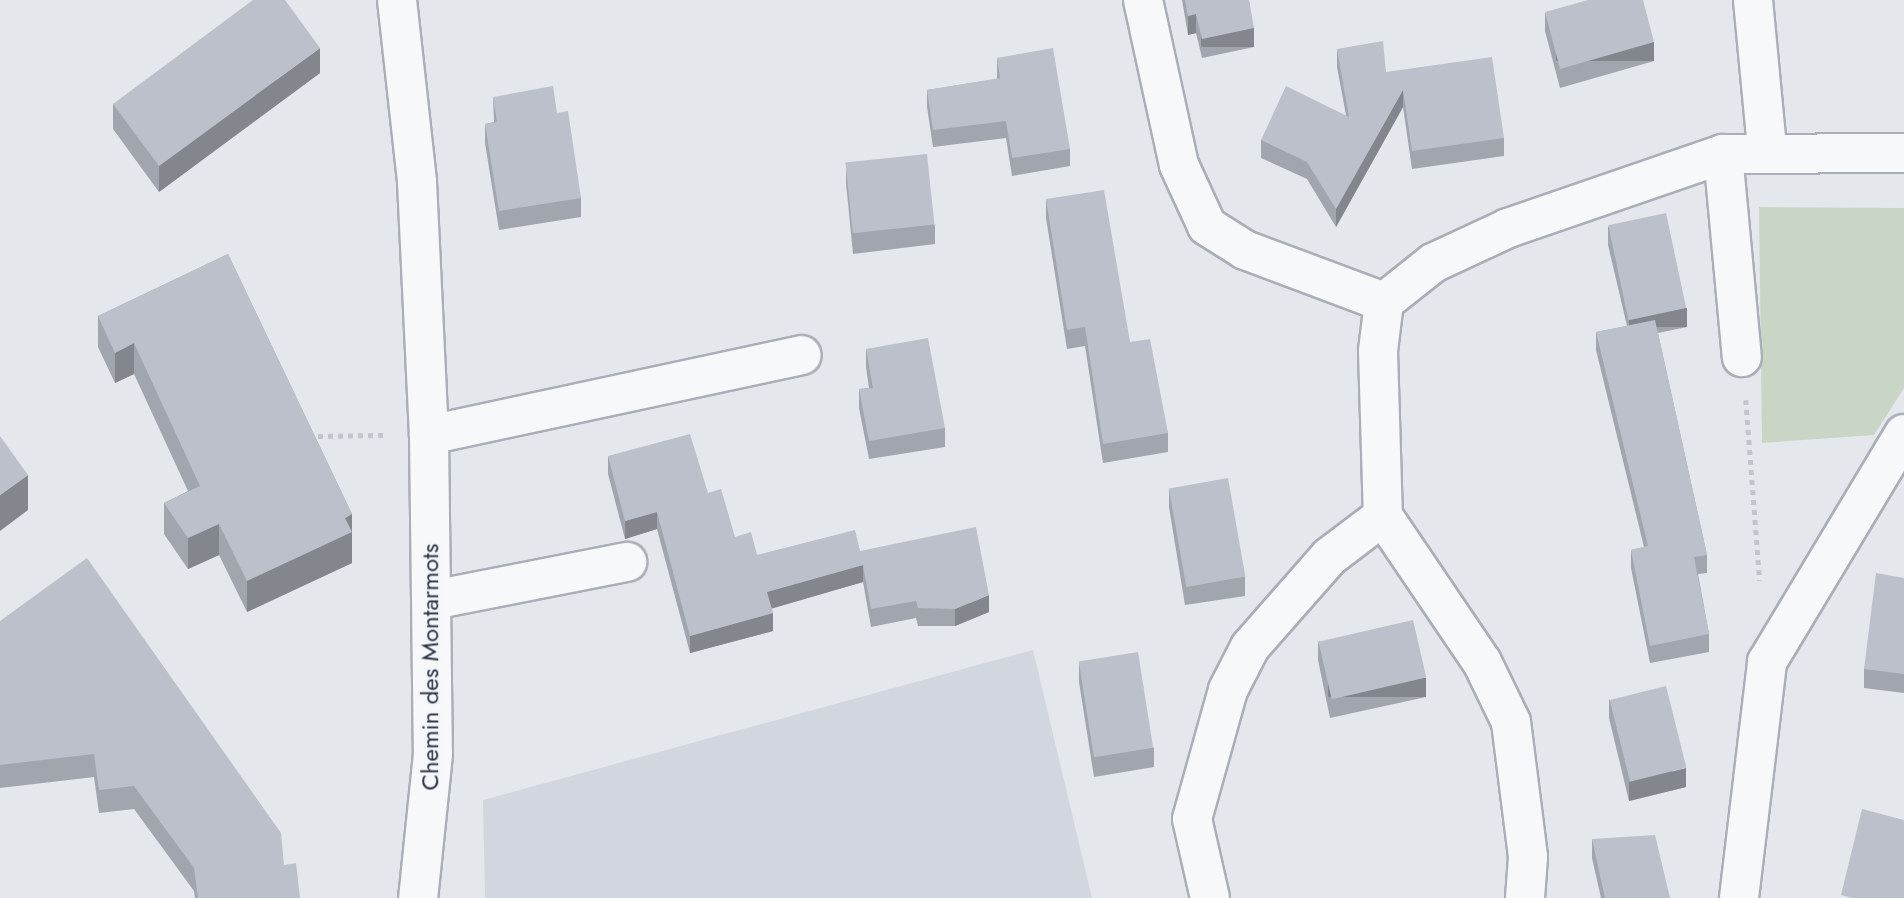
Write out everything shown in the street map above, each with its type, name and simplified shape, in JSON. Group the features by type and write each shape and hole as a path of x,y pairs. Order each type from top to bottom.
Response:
{"street":[{"name":"Chemin des Montarmots","path":"397,0 417,182 429,435 433,600 433,754 418,898"},
{"path":"1143,0 1179,165 1207,226 1245,250 1384,302"},
{"path":"1753,0 1767,149"},
{"path":"1525,898 1528,857 1511,722 1482,662 1384,516 1378,351 1384,302 1433,263 1508,228 1723,154 1767,149 1904,153"},
{"path":"1723,154 1742,357"},
{"path":"429,435 802,355"},
{"path":"1739,898 1766,662 1898,443"},
{"path":"1210,898 1192,819 1228,690 1251,647 1329,557 1384,516"},
{"path":"433,600 627,562"}],"path":[{"path":"1742,357 1766,662"},
{"path":"318,436 429,435"}],"shaded area":[{"path":"1033,650 1092,898 485,898 483,800"}],"green space":[{"path":"1759,207 1904,208 1904,388 1874,435 1762,443"}],"building":[{"path":"253,0 285,0 320,48 159,166 113,104"},
{"path":"1185,0 1249,0 1254,28 1202,39 1196,14 1188,16"},
{"path":"1588,0 1643,0 1654,42 1560,69 1545,12"},
{"path":"1383,41 1386,72 1492,57 1504,138 1412,151 1403,90 1336,209 1307,162 1261,140 1286,86 1349,117 1337,49"},
{"path":"1053,48 1070,149 1012,158 1006,121 933,130 927,90 1000,78 997,58"},
{"path":"553,86 557,113 568,111 581,198 499,211 485,124 497,122 493,97"},
{"path":"927,154 934,225 853,233 845,163"},
{"path":"1104,190 1130,342 1150,339 1168,433 1103,444 1085,327 1067,330 1046,199"},
{"path":"1666,213 1686,308 1628,320 1608,225"},
{"path":"228,254 352,514 345,518 352,532 247,581 219,524 188,538 164,503 200,486 134,343 115,353 98,316"},
{"path":"1655,320 1707,555 1694,557 1709,634 1650,646 1631,550 1648,546 1596,332"},
{"path":"928,338 945,428 869,441 859,389 873,388 866,349"},
{"path":"690,434 708,493 721,489 735,537 751,532 757,555 855,530 860,551 976,527 989,595 955,609 918,608 916,601 871,609 863,565 767,592 773,613 690,636 657,512 625,521 608,456"},
{"path":"0,436 28,475 0,495"},
{"path":"1228,478 1245,576 1186,587 1169,488"},
{"path":"87,558 281,833 284,865 296,863 300,898 198,898 194,868 134,786 99,790 94,754 0,765 0,621"},
{"path":"1876,573 1904,578 1904,674 1864,669"},
{"path":"1413,620 1426,677 1332,699 1318,642"},
{"path":"1138,652 1153,748 1094,757 1079,661"},
{"path":"1666,686 1686,768 1630,782 1610,700"},
{"path":"1862,809 1904,820 1904,898 1852,898 1841,895"},
{"path":"1655,835 1670,898 1605,898 1592,839"}]}
